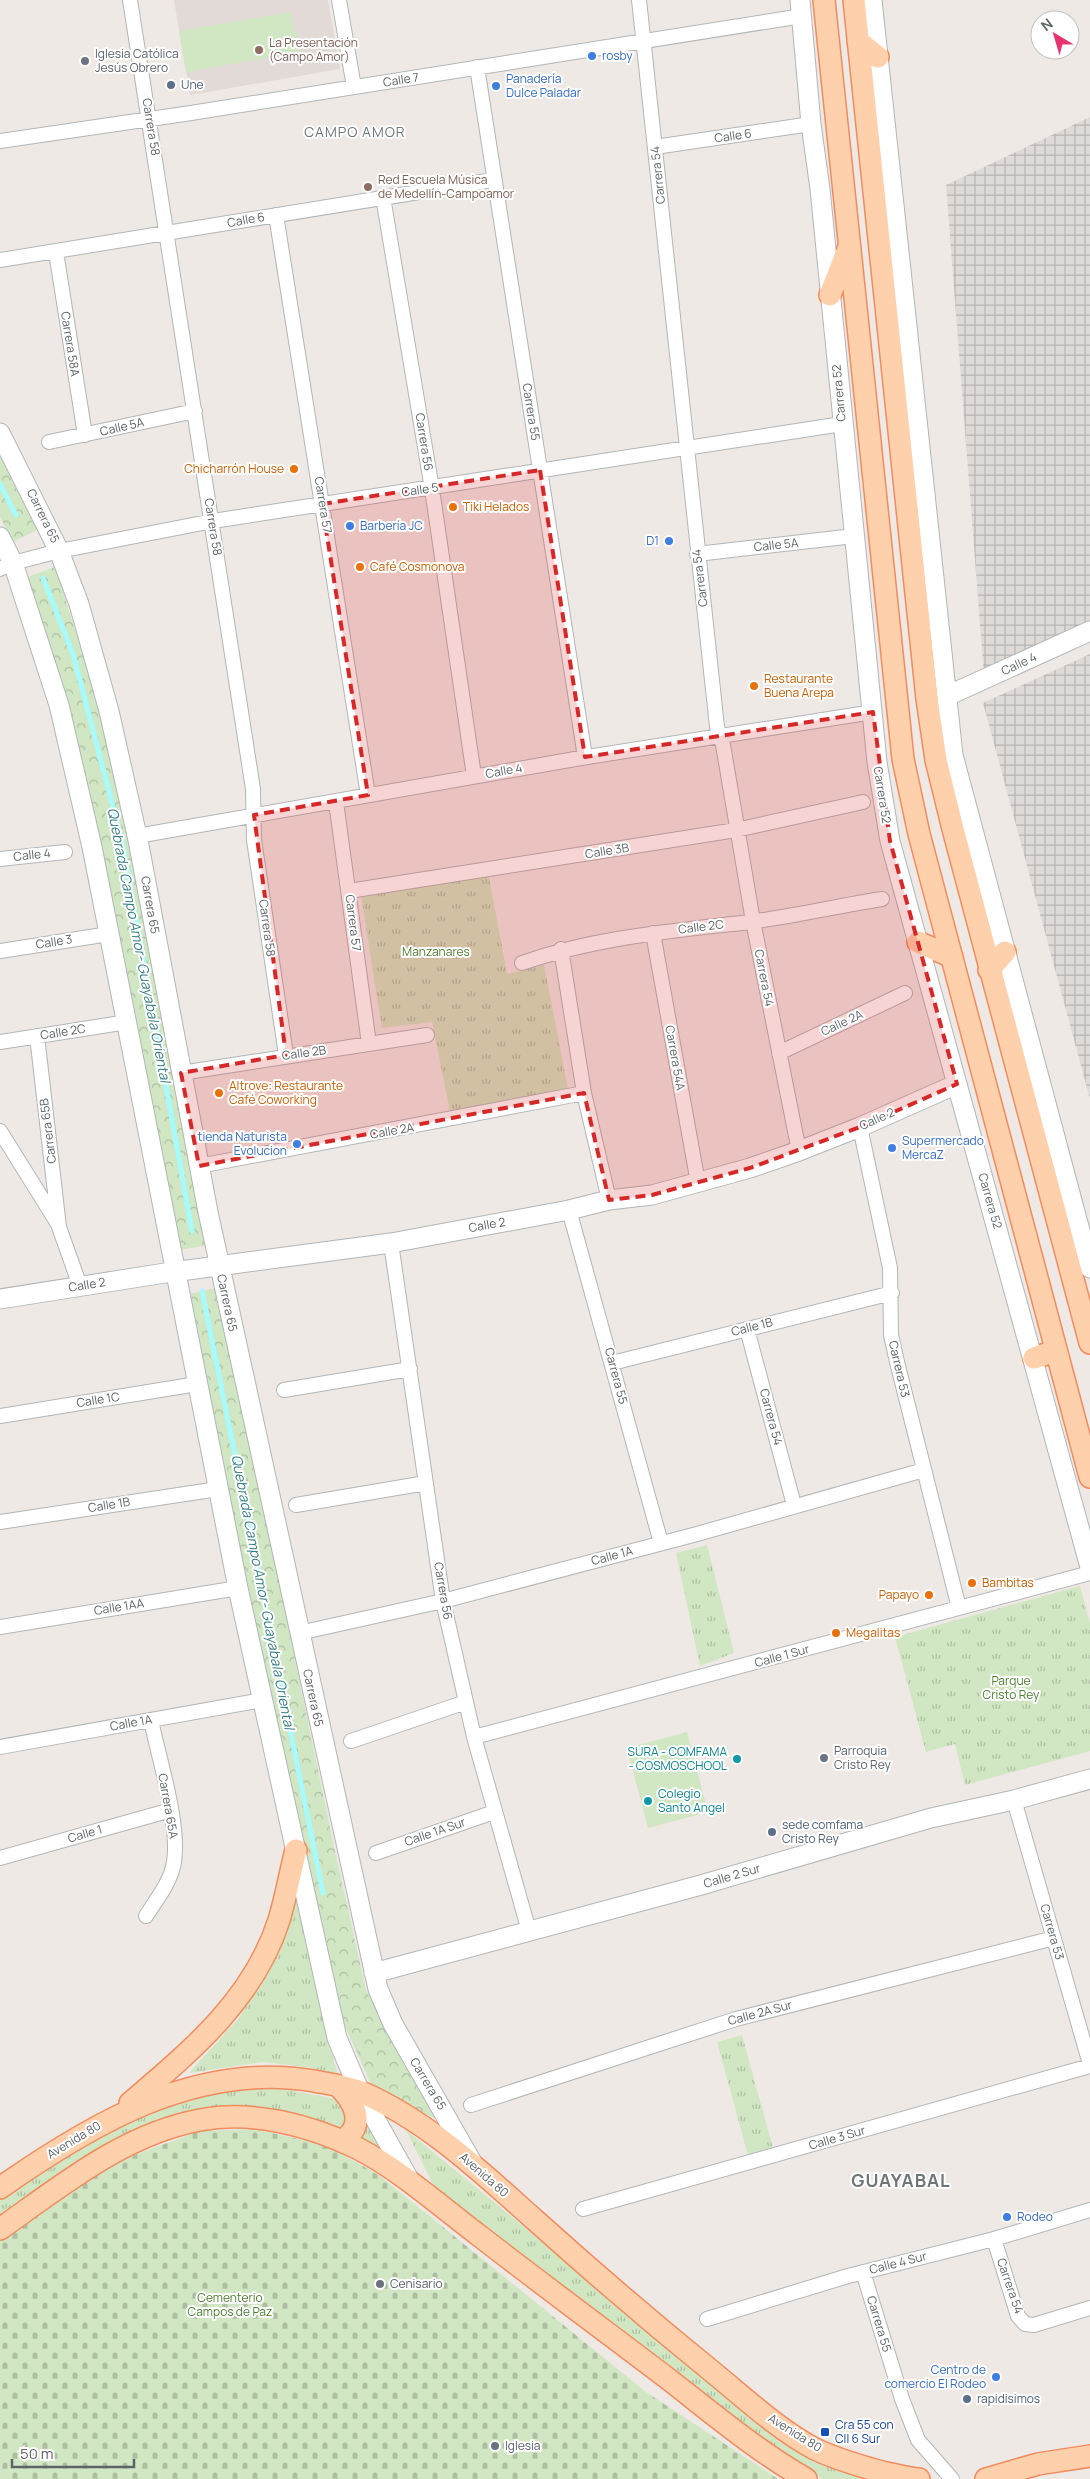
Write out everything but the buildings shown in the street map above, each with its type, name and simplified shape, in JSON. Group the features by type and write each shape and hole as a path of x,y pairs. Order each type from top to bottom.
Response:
{"main road":[{"name":"Carrera 52","path":"824,0 903,760 919,834 1090,1477"},
{"path":"854,0 927,699 936,760 989,970 1090,1268"},
{"path":"872,0 953,755 1078,1235 1090,1343"},
{"name":"Carrera 52","path":"801,8 811,124 877,762 890,841 1034,1358 1090,1567"},
{"path":"858,41 878,57"},
{"path":"830,295 850,247"},
{"name":"Carrera 65","path":"0,432 60,551 102,680 137,836 181,1073 220,1267 378,1989 393,2024 474,2165"},
{"path":"0,536 6,566 59,705 92,847 238,1588 337,2038 360,2092 412,2184"},
{"name":"Calle 4","path":"947,696 1090,631"},
{"path":"918,942 952,957"},
{"path":"989,970 1005,952"},
{"name":"Calle 2","path":"0,1299 176,1272 391,1243 570,1210 609,1200 652,1195 698,1183 799,1151 860,1127 957,1084"},
{"path":"1034,1358 1055,1351"},
{"name":"Calle 2 Sur","path":"374,1973 528,1932 931,1818 1014,1800 1090,1779"},
{"path":"114,2117 177,2064 214,2028 250,1982 279,1920 296,1850"},
{"name":"Avenida 80","path":"0,2188 69,2142 114,2117 162,2097 220,2081 273,2076 337,2085 360,2092 432,2133 474,2165 662,2330 774,2421 815,2449 868,2468 919,2479"},
{"path":"337,2085 347,2094 356,2113 353,2130 347,2138 341,2141"},
{"path":"0,2228 109,2155 166,2130 200,2120 233,2117 263,2119 341,2141 377,2160 412,2184 772,2458 806,2479"},
{"path":"986,2479 1038,2464 1090,2456"},
{"path":"1036,2479 1090,2469"}],"street":[{"name":"Carrera 58","path":"130,0 168,233 253,789 254,840 286,1055"},
{"path":"338,0 354,87"},
{"name":"Carrera 54","path":"639,0 697,554 719,736 753,922 799,1151"},
{"name":"Calle 7","path":"0,141 644,41 801,8"},
{"name":"Carrera 55","path":"477,67 493,180 585,757"},
{"name":"Calle 6","path":"655,147 811,124"},
{"name":"Calle 6","path":"0,260 493,180"},
{"name":"Carrera 56","path":"383,197 432,489 474,776"},
{"name":"Carrera 57","path":"276,215 368,795"},
{"name":"Carrera 58A","path":"56,252 85,435"},
{"name":"Calle 5A","path":"49,442 195,410"},
{"name":"Calle 5","path":"6,566 60,551 213,522 842,424"},
{"name":"Calle 5A","path":"697,554 854,536"},
{"name":"Calle 4","path":"137,836 585,757 873,712"},
{"name":"Carrera 57","path":"336,802 369,1044"},
{"name":"Calle 3B","path":"349,892 736,830 863,802"},
{"name":"Calle 4","path":"0,859 65,852"},
{"name":"Calle 2C","path":"522,963 560,949 653,933 753,922 882,898"},
{"name":"Carrera 54A","path":"653,933 698,1183"},
{"name":"Calle 3","path":"0,951 109,934"},
{"path":"560,949 584,1093 609,1200"},
{"name":"Calle 2A","path":"779,1053 905,993"},
{"name":"Calle 2C","path":"0,1042 126,1022"},
{"name":"Calle 2B","path":"181,1073 286,1055 427,1035"},
{"name":"Carrera 65B","path":"37,1036 59,1227"},
{"name":"Calle 2A","path":"199,1166 584,1093"},
{"name":"Carrera 53","path":"860,1127 890,1268 892,1335 959,1608"},
{"name":"Carrera 65B","path":"0,1131 59,1227 80,1286"},
{"name":"Carrera 55","path":"570,1210 661,1543"},
{"name":"Carrera 56","path":"391,1243 443,1600 474,1737 528,1932"},
{"name":"Calle 1B","path":"612,1363 892,1292"},
{"name":"Carrera 54","path":"747,1329 794,1505"},
{"path":"284,1390 410,1369"},
{"name":"Calle 1C","path":"0,1416 197,1384"},
{"name":"Calle 1A","path":"299,1633 443,1600 661,1543 924,1470"},
{"path":"296,1505 426,1484"},
{"name":"Calle 1B","path":"0,1522 218,1489"},
{"name":"Calle 1 Sur","path":"474,1737 1090,1573"},
{"name":"Calle 1AA","path":"0,1627 238,1588"},
{"name":"Calle 1A","path":"0,1747 262,1700"},
{"path":"351,1741 466,1702"},
{"name":"Carrera 65A","path":"146,1916 166,1884 174,1863 175,1838 171,1810 150,1720"},
{"name":"Carrera 53","path":"1014,1800 1090,2065"},
{"name":"Calle 1","path":"0,1858 171,1810"},
{"name":"Calle 1A Sur","path":"376,1852 494,1812"},
{"name":"Calle 2A Sur","path":"471,2106 736,2019 1054,1938"},
{"name":"Calle 3 Sur","path":"584,2209 1090,2065"},
{"name":"Calle 4 Sur","path":"706,2318 863,2272 994,2239 1090,2210"},
{"name":"Carrera 54","path":"994,2239 1018,2316 1025,2324 1034,2325 1090,2308"},
{"name":"Carrera 55","path":"863,2272 902,2399 918,2440 952,2479"}],"highlighted area":[{"path":"540,470 585,757 873,712 890,841 957,1084 860,1127 750,1168 652,1195 609,1200 584,1093 199,1166 181,1073 286,1055 254,815 368,795 322,504"}],"shaded area":[{"name":"La Presentación (Campo Amor)","path":"174,0 328,0 340,69 190,95"},
{"path":"1090,117 1090,625 984,676 946,185"},
{"path":"1090,654 1090,1099 983,703"}],"green space":[{"path":"290,12 301,52 186,72 179,31"},
{"path":"0,452 41,528 13,542 0,517"},
{"path":"55,567 103,717 132,850 209,1245 179,1250 25,578"},
{"name":"Manzanares","path":"488,872 507,974 544,965 568,1089 450,1111 432,1022 382,1028 361,895"},
{"path":"218,1288 334,1847 366,1990 404,2063 443,2122 373,2089 342,2019 303,1849 187,1294"},
{"path":"707,1545 734,1653 700,1666 676,1553"},
{"name":"Parque Cristo Rey","path":"1080,1586 1090,1624 1090,1751 965,1785 955,1744 926,1752 895,1637"},
{"path":"687,1732 708,1812 648,1828 627,1748"},
{"path":"296,1888 326,2034 338,2075 307,2067 263,2062 189,2073 238,2019 267,1976"},
{"path":"742,2035 773,2148 748,2155 717,2042"},
{"path":"238,2087 283,2089 341,2100 348,2117 341,2132 273,2109 234,2108 200,2110 0,2219 0,2199 99,2133 151,2107"},
{"path":"361,2109 388,2161 355,2141"},
{"name":"Cementerio Campos de Paz","path":"254,2129 326,2145 380,2176 646,2392 778,2479 0,2479 0,2238 110,2164 200,2131"},
{"path":"406,2130 756,2417 821,2460 863,2479 822,2479 780,2453 436,2190"}],"waterway":[{"name":"Quebrada Campo Amor- Guayabala Oriental","path":"0,484 16,515"},
{"name":"Quebrada Campo Amor- Guayabala Oriental","path":"43,578 73,654 122,841 192,1231"},
{"name":"Quebrada Campo Amor- Guayabala Oriental","path":"202,1291 323,1893"}],"place":[{"name":"La Presentación (Campo Amor)","path":"259,50"},
{"name":"rosby","path":"592,56"},
{"name":"Iglesia Católica Jesús Obrero","path":"85,61"},
{"name":"Une","path":"171,85"},
{"name":"Panadería Dulce Paladar","path":"496,86"},
{"name":"Red Escuela Música de Medellín-Campoamor","path":"368,187"},
{"name":"Chicharrón House","path":"294,469"},
{"name":"Tiki Helados","path":"453,507"},
{"name":"Barbería JC","path":"350,526"},
{"name":"D1","path":"669,541"},
{"name":"Café Cosmonova","path":"360,567"},
{"name":"Restaurante Buena Arepa","path":"754,686"},
{"name":"Altrove: Restaurante Café Coworking","path":"219,1093"},
{"name":"tienda Naturista Evolucion","path":"297,1144"},
{"name":"Supermercado MercaZ","path":"892,1148"},
{"name":"Bambitas","path":"972,1583"},
{"name":"Papayo","path":"929,1595"},
{"name":"Megalitas","path":"836,1633"},
{"name":"Parroquia Cristo Rey","path":"824,1758"},
{"name":"SURA - COMFAMA - COSMOSCHOOL","path":"737,1759"},
{"name":"Colegio Santo Angel","path":"648,1801"},
{"name":"sede comfama Cristo Rey","path":"772,1832"},
{"name":"Rodeo","path":"1007,2217"},
{"name":"Cenisario","path":"380,2284"},
{"name":"Centro de comercio El Rodeo","path":"996,2377"},
{"name":"rapidisimos","path":"967,2399"},
{"name":"Cra 55 con Cll 6 Sur","path":"825,2432"},
{"name":"Iglesia","path":"495,2446"}],"district":[{"name":"CAMPO AMOR","path":"355,132"},
{"name":"GUAYABAL","path":"901,2181"}]}
